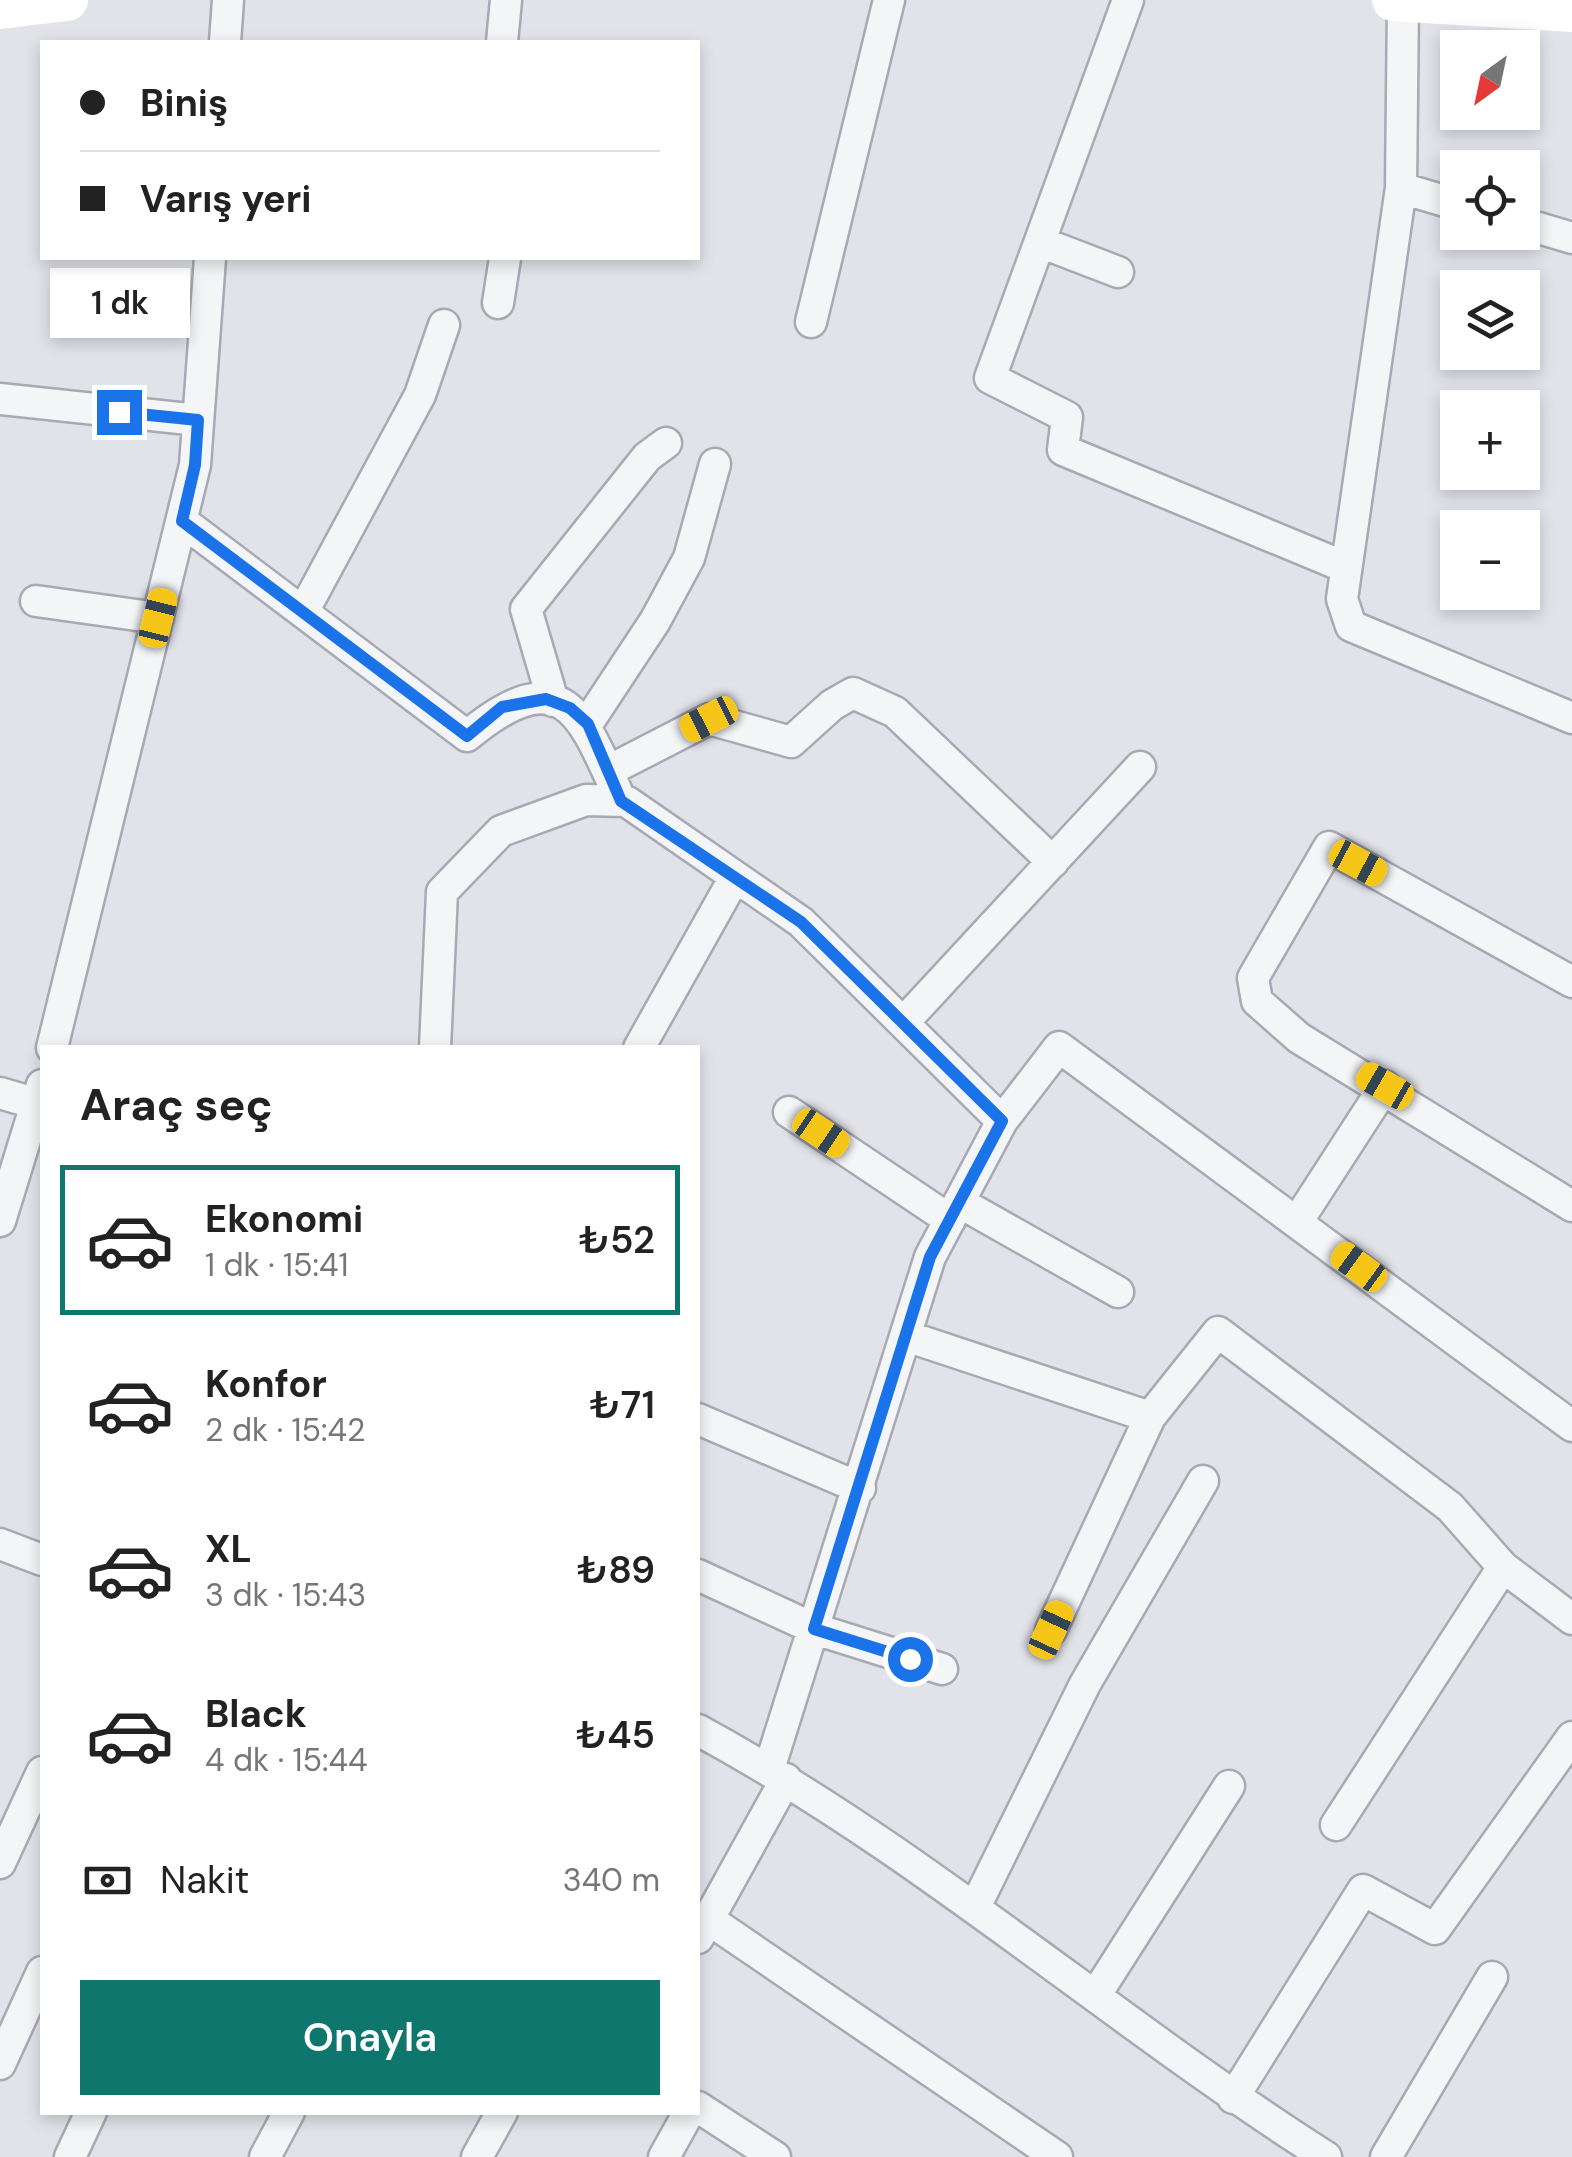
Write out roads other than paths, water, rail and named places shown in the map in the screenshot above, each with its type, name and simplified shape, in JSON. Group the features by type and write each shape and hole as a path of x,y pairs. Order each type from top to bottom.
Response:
{"main road":[{"path":"7,5 67,0"},
{"path":"1393,0 1572,11"}],"street":[{"path":"225,40 228,0"},
{"path":"502,40 506,0"},
{"path":"811,322 889,0"},
{"path":"1128,0 990,378 1067,417 1062,450 1346,566"},
{"path":"1403,1 1401,188 1342,599 1351,626 1572,718"},
{"path":"1401,188 1440,199"},
{"path":"1540,229 1572,238"},
{"path":"1040,242 1118,272"},
{"path":"53,1045 195,465 210,260"},
{"path":"498,303 505,260"},
{"path":"303,612 420,395 444,325"},
{"path":"0,400 198,420"},
{"path":"553,701 526,609 647,457 666,443"},
{"path":"588,724 655,622 689,558 715,464"},
{"path":"182,521 467,736 502,707 553,701 570,708 588,724 621,801"},
{"path":"36,601 158,618"},
{"path":"608,771 709,719 791,742 832,705 853,693 895,712 1053,862"},
{"path":"903,1023 1140,767"},
{"path":"435,1045 442,892 501,831 586,800 621,801 801,922 1002,1121"},
{"path":"1572,982 1329,847 1253,978 1257,1001 1300,1038 1385,1086 1572,1206"},
{"path":"640,1045 735,877"},
{"path":"1057,2157 703,1929 777,1774 814,1629 930,1257 1002,1121 1058,1047 1572,1426"},
{"path":"1297,1222 1385,1086"},
{"path":"0,1093 40,1095 0,1220"},
{"path":"789,1112 955,1211 1118,1292"},
{"path":"1051,1630 1150,1417 1218,1332 1450,1507 1503,1566 1572,1619"},
{"path":"906,1336 1150,1417"},
{"path":"700,1420 860,1488"},
{"path":"975,1907 1084,1684 1204,1480"},
{"path":"0,1544 40,1559"},
{"path":"1336,1825 1503,1566"},
{"path":"700,1576 814,1629 942,1669"},
{"path":"700,1731 777,1774 975,1907 1232,2098 1326,2157"},
{"path":"1232,2098 1363,1890 1434,1929 1572,1737"},
{"path":"0,1863 40,1776"},
{"path":"1095,1996 1229,1786"},
{"path":"0,2064 40,1976"},
{"path":"1386,2157 1492,1977"},
{"path":"700,2108 775,2157"},
{"path":"70,2157 90,2115"},
{"path":"265,2157 288,2115"},
{"path":"477,2157 500,2115"},
{"path":"664,2157 688,2115"}]}
